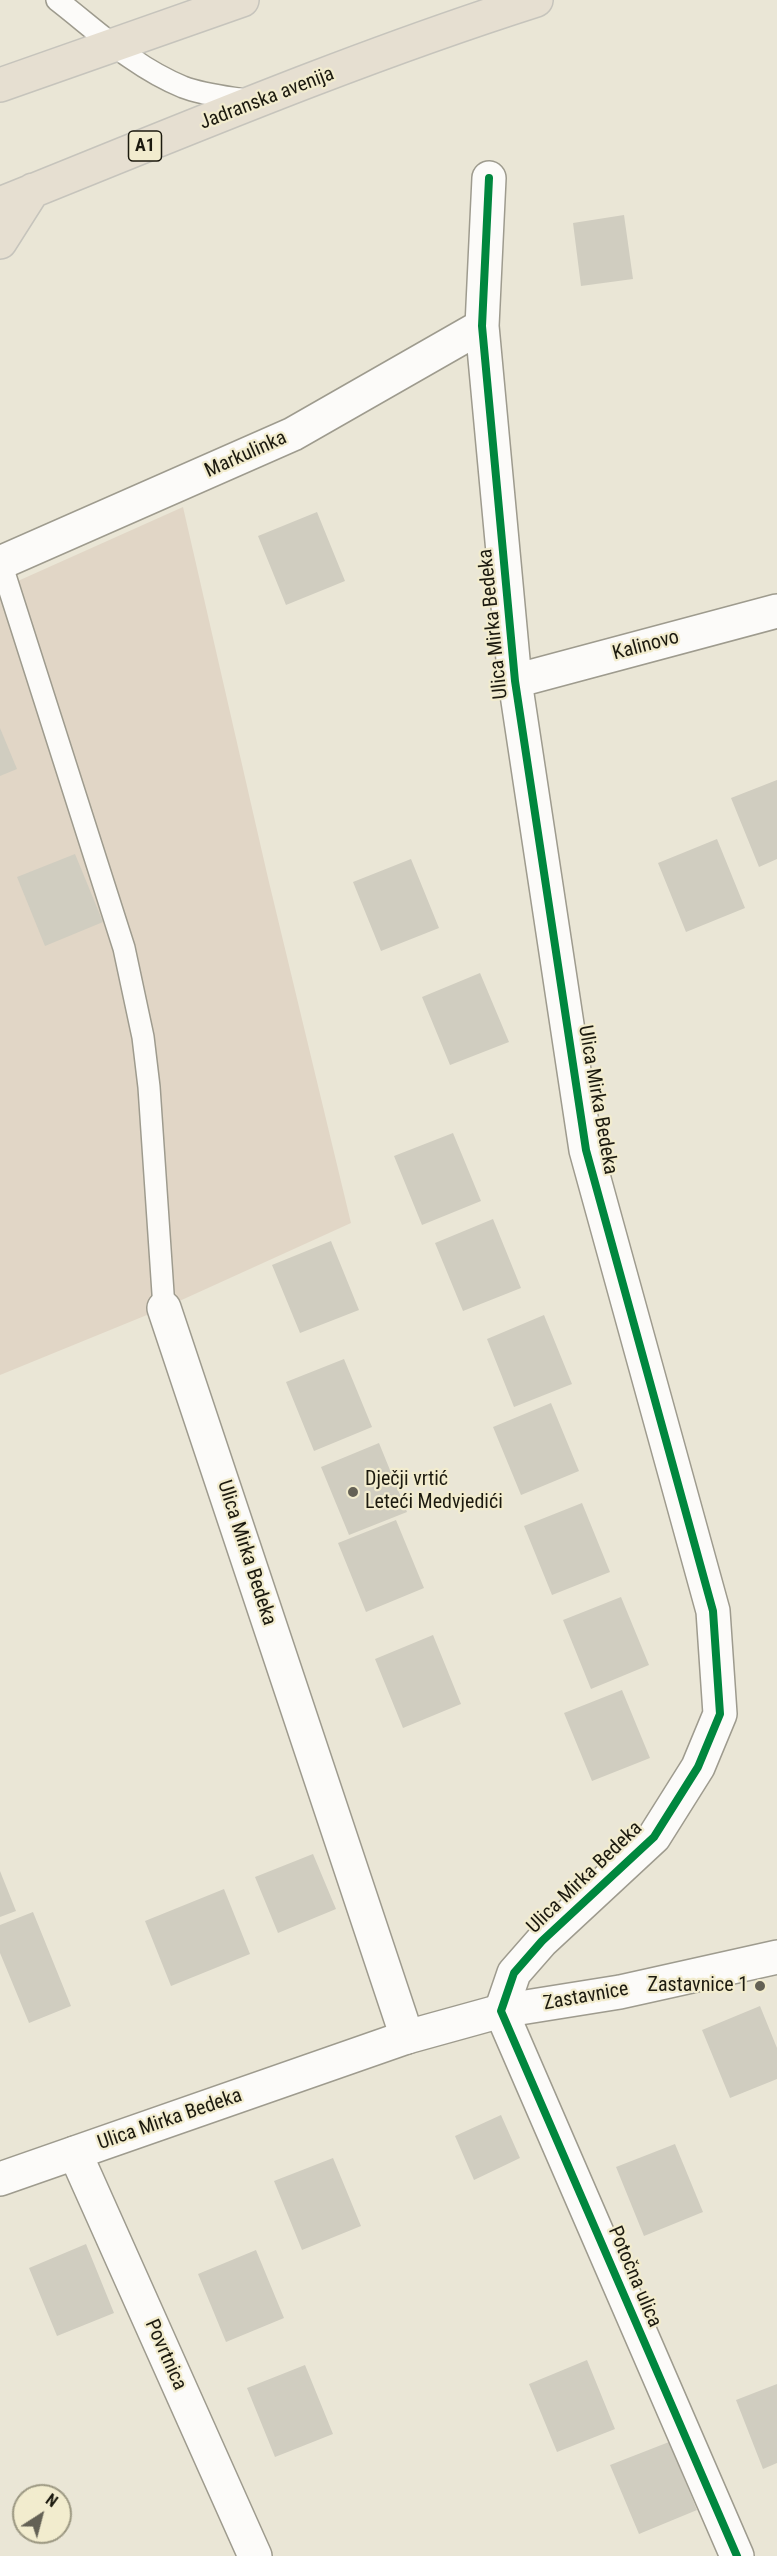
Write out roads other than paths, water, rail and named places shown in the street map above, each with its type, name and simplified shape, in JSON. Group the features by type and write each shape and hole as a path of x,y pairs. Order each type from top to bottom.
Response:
{"highway":[{"path":"0,85 242,0"},
{"name":"Jadranska avenija","path":"0,204 257,102 468,22 536,0"},
{"path":"0,242 33,190"}],"street":[{"name":"Ulica Mirka Bedeka","path":"0,2179 407,2037 501,2011 514,1973 542,1941 654,1837 698,1767 720,1714 713,1611 586,1150 515,681 482,326 489,178"},
{"name":"Markulinka","path":"1,563 293,434 482,326"},
{"name":"Kalinovo","path":"515,681 777,611"},
{"name":"Ulica Mirka Bedeka","path":"164,1308 407,2037"},
{"name":"Zastavnice","path":"501,2011 620,1992 777,1957"},
{"name":"Potočna ulica","path":"501,2011 737,2556"},
{"name":"Povrtnica","path":"75,2153 255,2556"}],"lane":[{"path":"57,0 112,45 147,69 183,87 214,96 257,102"},
{"path":"1,563 129,970 143,1037 149,1087 164,1308"}],"place":[{"name":"Dječji vrtić Leteći Medvjedići","path":"353,1492"},
{"name":"Zastavnice 1","path":"760,1986"}]}
